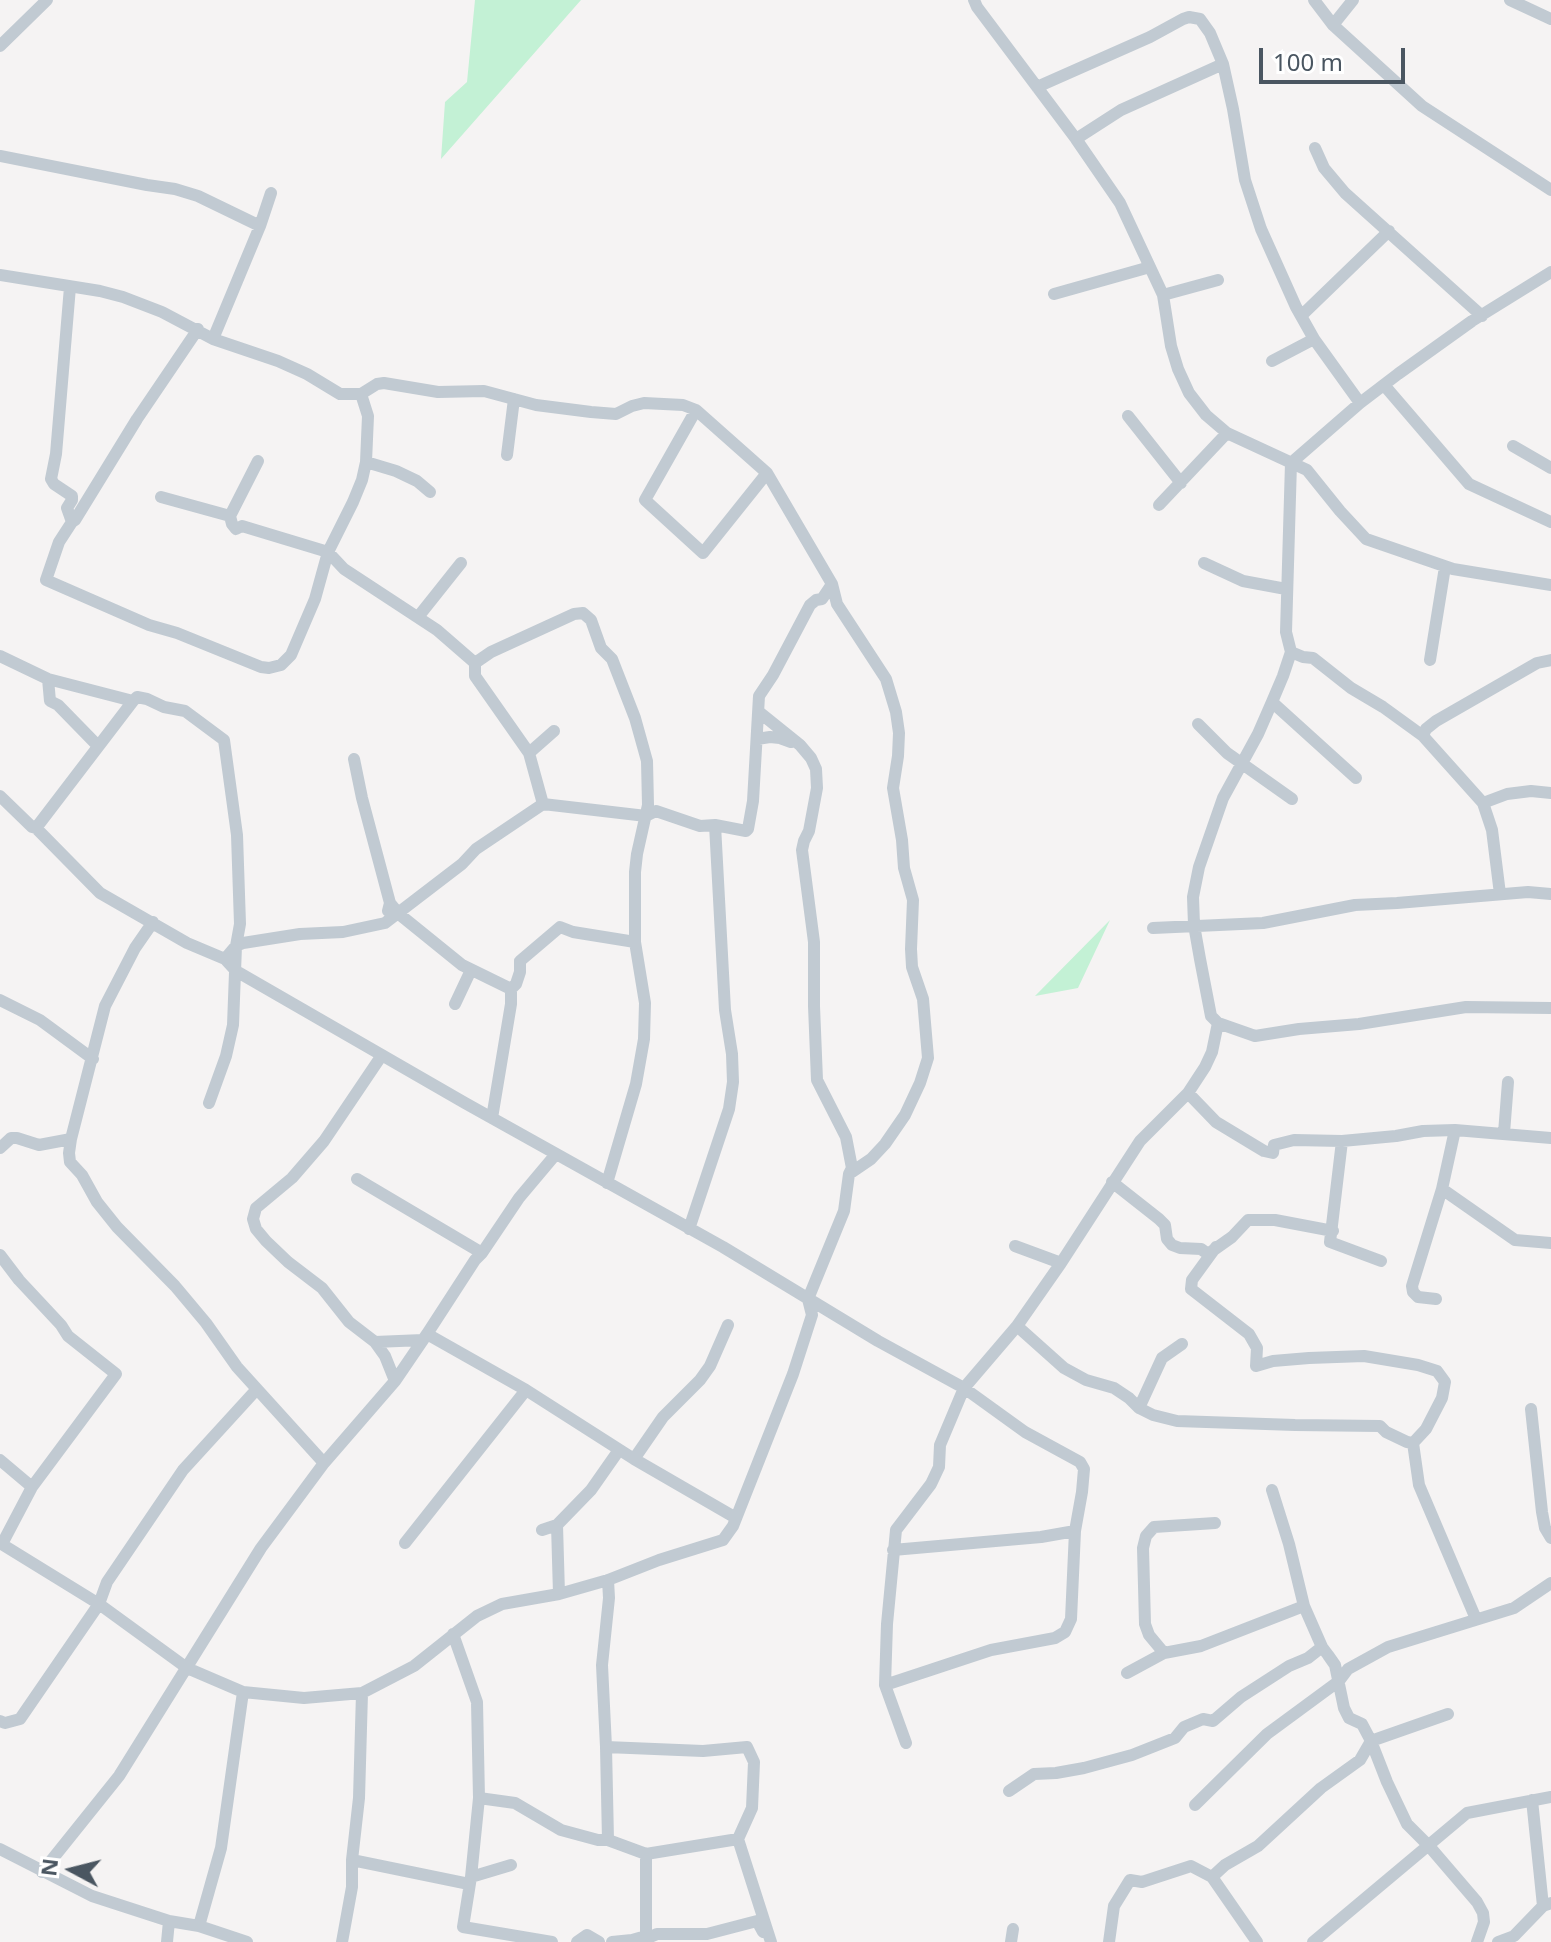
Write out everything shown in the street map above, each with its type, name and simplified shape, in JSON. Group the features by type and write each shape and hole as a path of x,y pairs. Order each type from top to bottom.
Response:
{"street":[{"path":"0,46 47,0"},
{"path":"974,0 1120,203 1163,295 1178,369 1189,393 1206,415 1227,433 1307,470 1366,539 1445,567 1551,585"},
{"path":"1314,0 1333,25 1422,106 1551,190"},
{"path":"1333,25 1353,0"},
{"path":"1510,0 1551,19"},
{"path":"1037,87 1189,17 1200,19 1210,33 1223,64 1245,180 1261,229 1314,339 1360,403"},
{"path":"1076,139 1121,110 1223,64"},
{"path":"1315,148 1332,179 1482,316"},
{"path":"0,156 175,189 198,196 260,226"},
{"path":"213,339 271,193"},
{"path":"1301,316 1389,231"},
{"path":"1054,294 1150,267"},
{"path":"1551,272 1472,321 1384,385 1291,463 1286,589 1286,632 1291,652 1272,702 1223,798 1199,867 1193,897 1194,925 1211,1016 1218,1023 1255,1036 1466,1007 1551,1008"},
{"path":"0,275 123,297 198,329 213,339 278,361 340,394 361,394 384,383 438,392 484,391 536,405 616,414 644,403 673,404 696,410 767,473 832,584 837,604 886,679 899,733 893,788 904,868 913,900 912,967 923,999 928,1058 905,1115 871,1159 849,1174"},
{"path":"1163,295 1218,280"},
{"path":"70,287 56,454 51,479 72,496 67,508 72,522"},
{"path":"198,329 59,542 46,580 149,625 228,654 269,668 281,665 291,655 315,599 328,552 362,480 368,416 361,394"},
{"path":"1272,361 1314,339"},
{"path":"1384,385 1469,484 1551,522"},
{"path":"507,455 514,399"},
{"path":"696,410 645,500 703,553 767,473"},
{"path":"1128,416 1181,483"},
{"path":"1159,505 1227,433"},
{"path":"1513,446 1551,468"},
{"path":"258,461 230,516 236,529 242,526 328,552 344,569 437,630 475,663 475,676 529,753 543,804"},
{"path":"366,462 396,471 417,481 430,492"},
{"path":"161,497 230,516"},
{"path":"418,617 461,563"},
{"path":"1204,563 1243,581 1286,589"},
{"path":"1430,660 1445,567"},
{"path":"225,959 236,946 270,937 343,932 385,923 462,864 476,849 543,804 646,816 656,811 700,826 748,829 761,693 810,605 822,599 832,584"},
{"path":"475,663 491,652 574,614 583,613 591,620 601,648 612,659 635,718 647,761 648,805 635,872 635,942 645,1003 644,1039 636,1084 607,1183"},
{"path":"1291,652 1313,658 1351,688 1423,736 1483,803 1491,823 1500,894"},
{"path":"0,656 48,679 133,701"},
{"path":"1423,736 1436,721 1537,663 1551,660"},
{"path":"48,679 50,701 58,705 98,746"},
{"path":"36,828 137,697 185,711 224,740 237,848 240,924 236,946 233,1025 226,1056 209,1103"},
{"path":"1272,702 1356,778"},
{"path":"0,1255 68,1336 116,1374 32,1487 1,1543 99,1604 187,1668 243,1692 304,1698 362,1693 414,1666 477,1616 502,1604 559,1594 608,1580 723,1540 736,1518 793,1374 812,1315 808,1299 844,1211 852,1168 846,1137 817,1080 814,942 802,850 817,788 816,769 802,746 759,712"},
{"path":"1198,724 1227,753 1292,799"},
{"path":"529,753 554,731"},
{"path":"757,739 780,738 802,746"},
{"path":"354,759 390,903 399,914 471,970 511,989"},
{"path":"1483,803 1507,794 1531,791 1551,793"},
{"path":"0,796 100,893 187,943 225,959 236,971 964,1388 1025,1432 1083,1465 1075,1531 1071,1619 1065,1632 1055,1638 991,1650 885,1685"},
{"path":"689,1229 729,1109 733,1082 725,1010 715,825"},
{"path":"1153,928 1263,923 1355,905 1528,892 1551,894"},
{"path":"385,923 390,903"},
{"path":"153,922 135,948 105,1006 93,1059 65,1140 70,1162 117,1227 175,1286 237,1367 324,1463"},
{"path":"492,1118 511,989 516,984 520,961 560,927 635,942"},
{"path":"455,1004 471,970"},
{"path":"0,1000 40,1020 93,1059"},
{"path":"906,1743 885,1685 896,1530 931,1484 939,1467 940,1445 964,1388 1017,1326 1140,1141 1188,1093 1209,1060 1218,1023"},
{"path":"382,1055 324,1141 292,1178 256,1208 253,1219 256,1229 266,1241 322,1288 349,1322 375,1342 385,1356 395,1381"},
{"path":"1504,1133 1508,1082"},
{"path":"1188,1093 1216,1122 1264,1151 1273,1153 1274,1145 1294,1140 1342,1141 1423,1131 1455,1130 1551,1138"},
{"path":"1436,1299 1418,1297 1412,1286 1442,1189 1455,1130"},
{"path":"2,1142 17,1138 39,1145 65,1140"},
{"path":"1342,1141 1330,1242 1381,1261"},
{"path":"42,1872 119,1776 261,1548 324,1463 395,1381 475,1260 519,1198 556,1154"},
{"path":"357,1179 482,1253"},
{"path":"1112,1182 1165,1225 1167,1239 1180,1248 1201,1249 1208,1254 1240,1231 1248,1220 1275,1220 1333,1231"},
{"path":"1442,1189 1515,1240 1551,1243"},
{"path":"1015,1246 1061,1263"},
{"path":"1216,1247 1192,1280 1191,1289 1249,1334 1257,1348 1256,1366 1273,1361 1364,1356 1437,1371 1445,1382 1442,1398 1426,1429 1413,1443"},
{"path":"634,1459 663,1417 710,1366 728,1325"},
{"path":"1017,1326 1064,1368 1086,1380 1114,1388 1153,1415 1177,1421 1380,1426 1386,1432 1413,1443"},
{"path":"375,1342 425,1337 526,1390 619,1450 736,1518"},
{"path":"1139,1408 1162,1358 1182,1344"},
{"path":"0,1721 5,1723 20,1719 99,1604 107,1582 183,1470 257,1389"},
{"path":"405,1543 526,1390"},
{"path":"1531,1409 1542,1512 1551,1538"},
{"path":"1413,1443 1419,1485 1476,1619"},
{"path":"542,1530 557,1525 591,1490 619,1450"},
{"path":"0,1460 32,1487"},
{"path":"1272,1490 1304,1606 1322,1647 1335,1665 1344,1708 1349,1718 1362,1724 1407,1824 1477,1902 1484,1922 1477,1942"},
{"path":"1164,1653 1149,1635 1145,1624 1143,1548 1146,1536 1154,1527 1215,1523"},
{"path":"557,1525 559,1594"},
{"path":"893,1550 1041,1537 1075,1531"},
{"path":"608,1580 602,1665 608,1840"},
{"path":"1195,1805 1267,1734 1339,1681 1348,1669 1388,1647 1514,1608 1551,1583"},
{"path":"1127,1673 1164,1653 1201,1646 1304,1606"},
{"path":"453,1634 477,1702 479,1798 463,1927 552,1942"},
{"path":"1009,1791 1034,1774 1056,1773 1132,1755 1175,1738 1184,1727 1203,1719 1213,1721 1241,1697 1322,1647"},
{"path":"199,1926 221,1848 243,1692"},
{"path":"342,1942 352,1887 359,1798 362,1693"},
{"path":"1212,1877 1225,1865 1258,1846 1321,1788 1360,1760 1371,1741 1448,1714"},
{"path":"606,1747 703,1751 747,1747 754,1762 752,1808 738,1839 770,1942"},
{"path":"1313,1942 1467,1813 1551,1797"},
{"path":"479,1798 515,1803 561,1830 608,1840 646,1854 738,1839"},
{"path":"1498,1942 1514,1936 1547,1905 1532,1800"},
{"path":"0,1849 92,1896 247,1942"},
{"path":"646,1854 646,1939"},
{"path":"352,1860 470,1880 511,1865"},
{"path":"1109,1942 1114,1906 1130,1880 1142,1882 1191,1866 1212,1877 1257,1942"},
{"path":"167,1942 169,1921"},
{"path":"612,1942 646,1939 657,1934 707,1934 757,1921 770,1942"},
{"path":"577,1942 587,1935 599,1942"}],"green space":[{"path":"475,0 581,0 441,159 445,102 467,82"},
{"path":"1110,920 1078,988 1035,996"}]}
